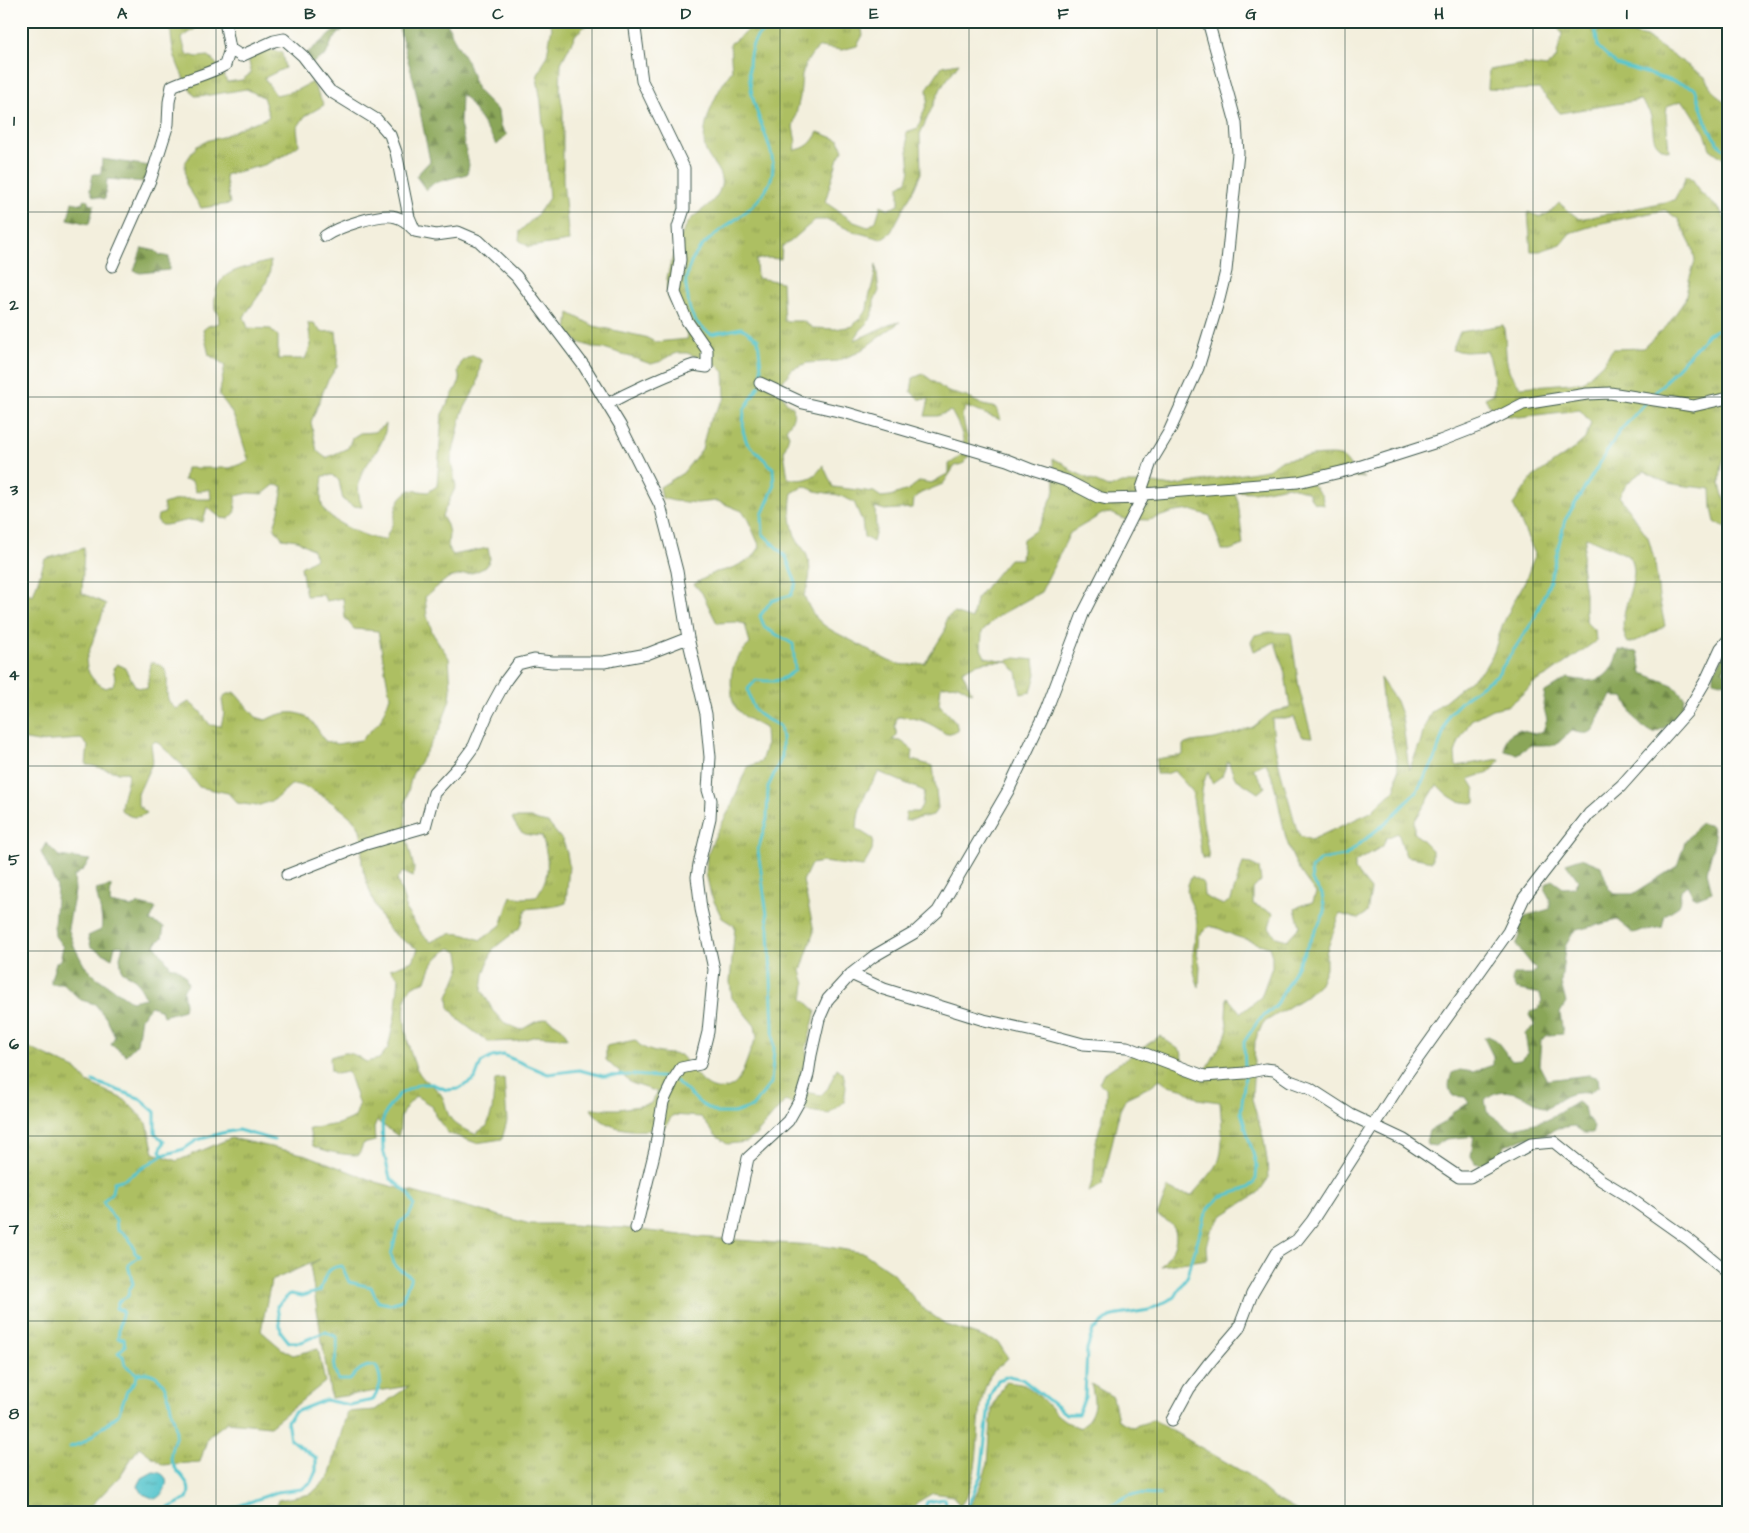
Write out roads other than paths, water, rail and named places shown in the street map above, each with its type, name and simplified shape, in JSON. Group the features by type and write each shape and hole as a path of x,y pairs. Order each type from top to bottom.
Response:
{"street":[{"path":"112,266 150,178 168,124 172,86 193,76 225,65 230,49 225,21"},
{"path":"607,404 638,387 688,367 694,365 707,367 707,350 687,321 675,293 680,260 678,226 684,209 684,168 642,81 634,21"},
{"path":"731,1239 748,1158 788,1121 801,1098 808,1075 819,1019 828,999 851,974 874,956 914,933 938,911 1008,791 1046,711 1083,614 1142,496 1142,488 1151,462 1169,432 1198,368 1226,271 1238,153 1236,130 1208,21"},
{"path":"230,49 241,56 274,41 284,39 303,56 330,91 377,120 390,135 396,152 406,205 415,231"},
{"path":"324,236 356,222 390,216 407,223 415,231 436,235 458,232 479,241 516,276 584,366 620,425 660,505 677,571 688,638 706,714 710,757 708,790 711,800 710,818 699,864 698,877 701,909 714,969 708,1032 700,1064 681,1068 674,1078 663,1102 655,1150 636,1228"},
{"path":"760,383 803,403 847,413 1008,460 1067,481 1098,497 1106,499 1298,482 1349,470 1440,441 1484,424 1523,404 1610,392 1692,406 1728,398"},
{"path":"287,875 366,844 425,827 434,793 460,765 474,746 488,713 506,680 518,664 534,660 604,662 647,654 688,638"},
{"path":"1172,1420 1189,1389 1208,1362 1239,1328 1252,1294 1276,1253 1297,1240 1312,1221 1406,1075 1508,932 1524,898 1589,814 1621,786 1687,712 1706,680 1720,648 1728,640"},
{"path":"851,974 884,989 984,1020 1083,1044 1127,1047 1204,1076 1245,1073 1265,1069 1274,1070 1290,1081 1309,1088 1351,1116 1404,1140 1459,1177 1470,1177 1531,1144 1554,1142 1602,1180 1690,1240 1728,1272"}],"water":[{"path":"153,1472 164,1475 166,1479 163,1492 155,1499 143,1494 138,1486 142,1478"}],"waterway":[{"path":"761,380 758,339 742,328 711,334 701,327 694,319 690,310 686,279 691,262 700,249 711,238 749,209 760,198 769,184 773,167 772,158 752,95 749,60 755,40 762,32 790,21"},
{"path":"1594,21 1598,47 1616,64 1695,88 1710,131 1728,152"},
{"path":"1651,397 1708,334 1728,324"},
{"path":"676,1081 701,1104 717,1113 734,1113 752,1107 771,1083 774,1051 769,929 758,850 767,819 768,787 782,757 782,738 780,726 767,720 754,709 748,689 756,680 777,681 795,670 793,644 765,628 760,616 771,601 791,595 796,583 786,557 763,534 762,515 774,487 773,468 747,443 743,431 744,410 759,386"},
{"path":"1245,1070 1244,1042 1258,1021 1276,1006 1325,912 1322,894 1312,881 1311,869 1320,860 1345,856 1390,819 1417,791 1435,759 1449,714 1467,696 1497,675 1533,621 1549,584 1565,520 1619,432 1647,401"},
{"path":"230,1512 233,1508 277,1492 302,1489 311,1482 316,1471 316,1458 290,1439 287,1421 295,1412 325,1400 349,1405 373,1400 378,1391 380,1376 376,1366 368,1366 361,1369 350,1380 338,1380 334,1368 337,1337 325,1332 301,1342 289,1342 281,1332 277,1306 290,1294 302,1296 320,1291 325,1277 330,1270 342,1266 349,1282 371,1287 378,1302 390,1304 402,1300 411,1277 395,1266 391,1255 399,1223 409,1216 414,1205 409,1194 390,1178 383,1149 382,1122 387,1110 398,1095 419,1084 432,1084 447,1090 458,1089 475,1079 481,1063 492,1057 503,1055 548,1074 579,1070 603,1076 633,1075 671,1078"},
{"path":"962,1512 967,1508 981,1475 990,1396 998,1380 1009,1376 1022,1379 1066,1414 1078,1414 1085,1397 1087,1349 1093,1330 1112,1316 1149,1310 1175,1297 1188,1275 1204,1217 1211,1206 1220,1197 1249,1188 1256,1179 1257,1167 1241,1112 1245,1076"},
{"path":"93,1081 139,1098 155,1112 155,1133 164,1142 160,1151 163,1155"},
{"path":"160,1512 187,1499 189,1492 186,1482 173,1465 171,1459 176,1428 169,1398 163,1384 153,1374 137,1374 125,1365 123,1356 118,1353 125,1346 124,1339 118,1338 123,1311 116,1308 119,1301 128,1296 133,1284 128,1265 140,1256 135,1253 129,1238 117,1229 116,1221 103,1202 112,1192 114,1182 125,1179 163,1155 184,1149 197,1140 238,1130 274,1140"},
{"path":"70,1447 84,1442 118,1415 127,1391 136,1380 137,1374"},
{"path":"1098,1512 1131,1494 1159,1495"},
{"path":"924,1512 927,1502 944,1499 950,1512"}]}
